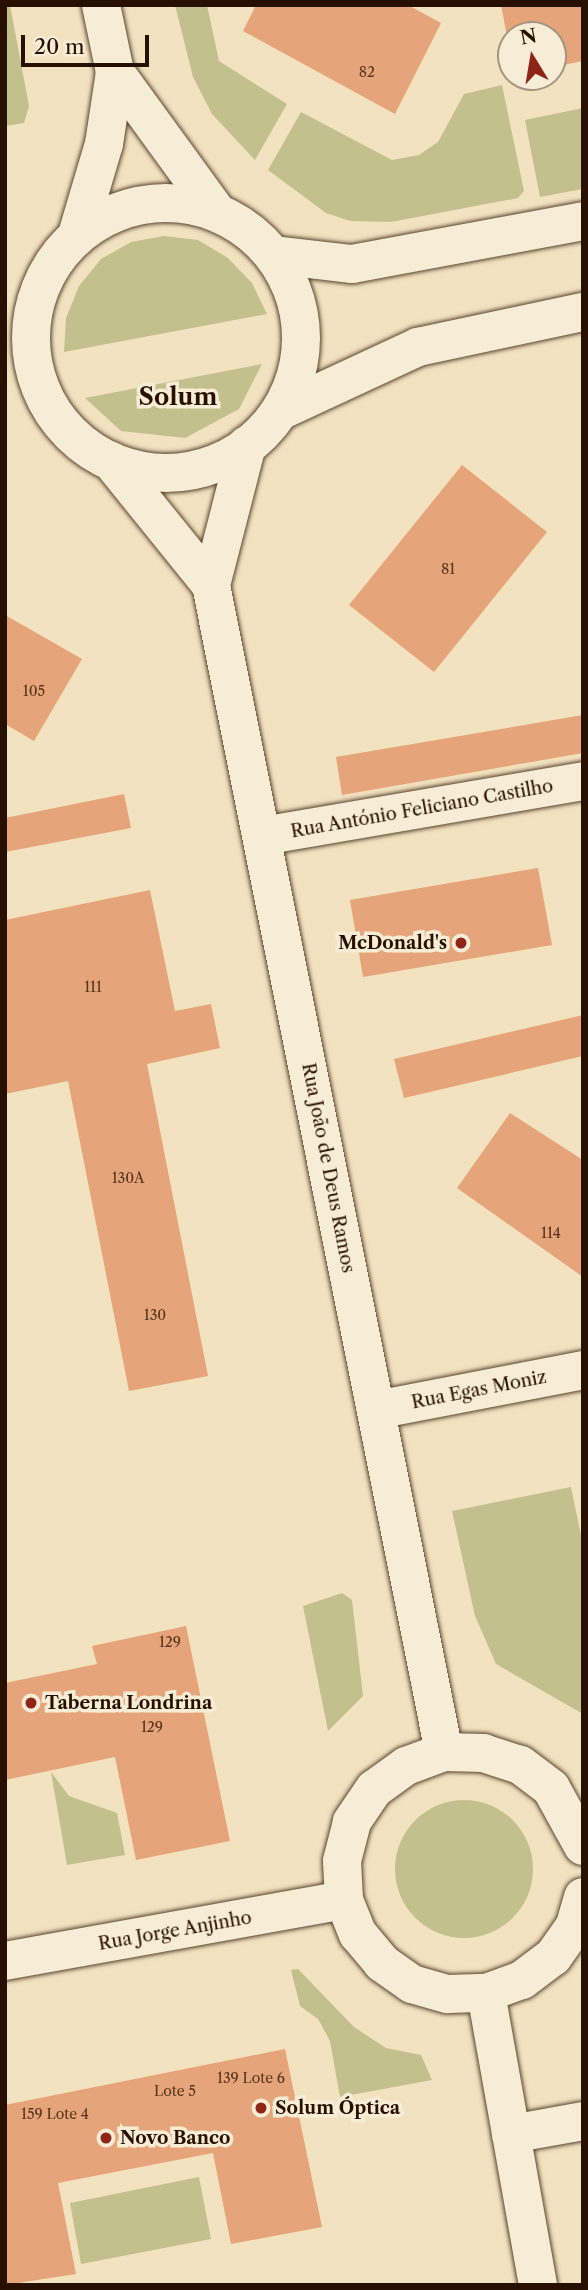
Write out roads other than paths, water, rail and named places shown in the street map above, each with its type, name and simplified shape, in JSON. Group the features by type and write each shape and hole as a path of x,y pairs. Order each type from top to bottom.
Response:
{"main road":[{"path":"77,235 104,144 115,72 101,5"},
{"path":"115,72 216,211 274,255 298,304 302,332 297,373 280,411 247,445 218,465 188,473 156,475 111,461 59,421 37,381 31,319 22,297 77,235 107,215 143,203 216,211"},
{"path":"274,255 352,264 583,221"},
{"path":"280,411 418,347 583,312"},
{"name":"Rua João de Deus Ramos","path":"247,445 211,584 444,1752"},
{"name":"Rua João de Deus Ramos","path":"111,461 211,584"},
{"name":"Rua António Feliciano Castilho","path":"262,836 583,781"},
{"name":"Rua Egas Moniz","path":"376,1409 583,1370"},
{"path":"583,1846 551,1788 520,1765 484,1753 444,1752 406,1766 374,1789 352,1822 342,1861 344,1900 366,1944 412,1984 448,1994 486,1993 522,1980 553,1957 575,1925 583,1896"},
{"name":"Rua Jorge Anjinho","path":"5,1961 344,1900"},
{"path":"486,1993 538,2285"},
{"path":"511,2134 583,2121"}],"place":[{"name":"McDonald's","path":"461,943"},
{"name":"Taberna Londrina","path":"31,1703"},
{"name":"Solum Óptica","path":"261,2108"},
{"name":"Novo Banco","path":"106,2138"}],"district":[{"name":"Solum","path":"178,397"}]}
